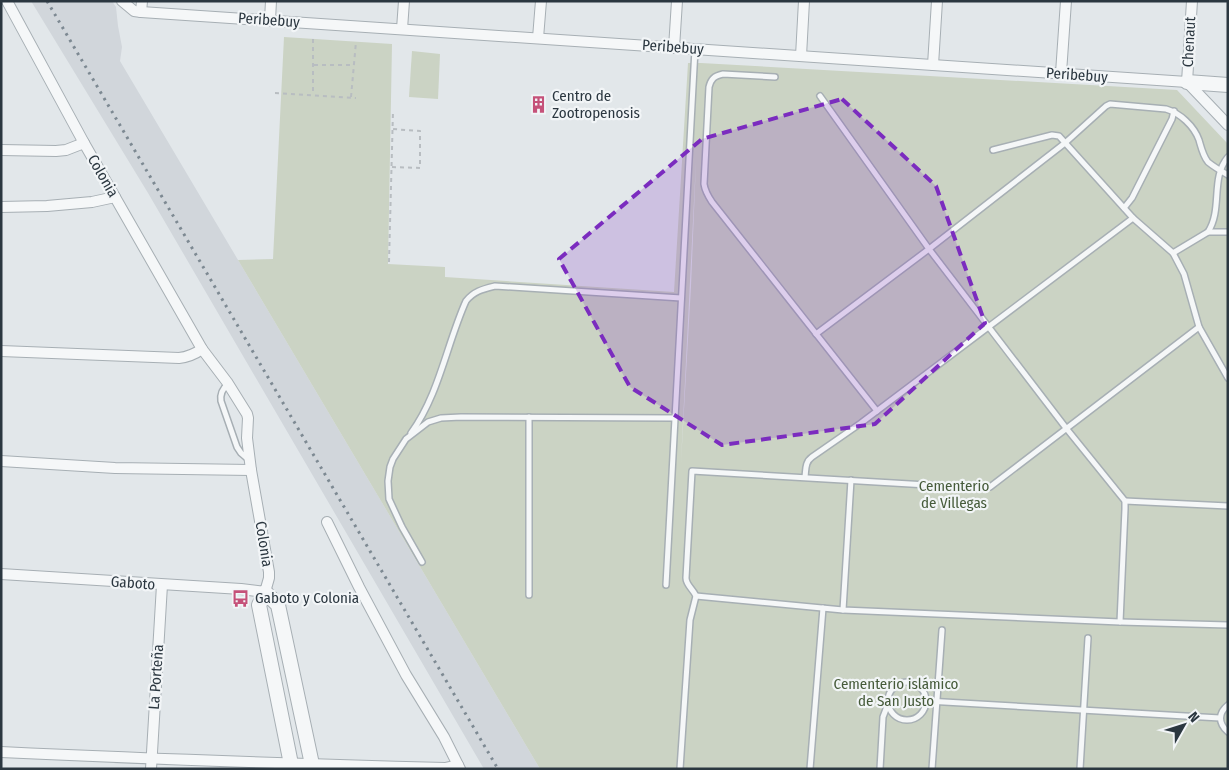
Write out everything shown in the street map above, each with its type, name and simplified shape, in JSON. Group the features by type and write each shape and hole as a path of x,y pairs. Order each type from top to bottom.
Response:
{"street":[{"name":"Colonia","path":"7,1 84,143 202,349 228,384 244,408 248,418 251,466 269,572 265,592 259,605 292,766"},
{"name":"Peribebuy","path":"122,1 134,11 141,12 1228,85"},
{"path":"141,12 142,1"},
{"path":"270,20 271,1"},
{"path":"402,29 404,1"},
{"path":"538,38 541,1"},
{"path":"674,48 677,1"},
{"path":"800,56 804,1"},
{"path":"933,65 937,1"},
{"path":"1061,73 1066,1"},
{"name":"Chenaut","path":"1187,82 1192,1"},
{"path":"1187,82 1228,125"},
{"path":"1,150 56,151 66,150 84,143"},
{"path":"1,207 47,206 92,202 115,197"},
{"path":"1,351 185,358 202,349"},
{"path":"1,461 115,468 251,466"},
{"path":"1,752 151,764 459,767 444,737 409,681 327,522"},
{"name":"Gaboto","path":"1,574 265,592"},
{"name":"La Porteña","path":"151,764 162,585"},
{"path":"265,592 278,605 312,766"}],"lane":[{"path":"666,585 695,49"},
{"path":"775,77 723,74 717,75 711,81 709,87 704,184 708,196 877,411"},
{"path":"820,96 988,328 1125,501 1120,622"},
{"path":"816,334 1065,143 1110,104 1166,109 1179,114 1196,133 1208,161 1228,175"},
{"path":"1124,208 1132,198 1172,119 1174,111"},
{"path":"993,150 1055,135 1059,136 1133,218 1174,253 1184,274 1199,327 1228,378"},
{"path":"1174,253 1208,232 1212,226 1216,213 1220,170 1228,157"},
{"path":"805,477 808,460 877,411 1133,218"},
{"path":"1208,232 1228,232"},
{"path":"422,562 402,527 389,498 388,481 390,467 393,459 416,426 427,404 466,300 479,290 495,286 681,298"},
{"path":"680,769 690,620 696,596 686,581 692,470 990,487 1199,327"},
{"path":"228,384 220,396 221,402 237,447 251,466"},
{"path":"529,417 529,595"},
{"path":"406,439 428,422 441,418 675,418"},
{"path":"843,610 851,480"},
{"path":"1125,501 1228,506"},
{"path":"696,596 843,610 1228,625"},
{"path":"810,769 823,608"},
{"path":"932,769 942,630"},
{"path":"1080,769 1088,638"},
{"path":"880,769 883,717 893,688 903,682 915,682 924,690 927,701 926,708 918,717 912,720 906,720 894,715 888,704"},
{"path":"927,701 1220,718"},
{"path":"1228,705 1223,709 1220,718 1221,724 1228,732"}],"path":[{"path":"313,39 313,95"},
{"path":"351,98 356,42"},
{"path":"313,65 354,65"},
{"path":"275,92 356,98"},
{"path":"389,262 393,112"},
{"path":"391,167 420,168 420,131 392,130"}],"highlighted area":[{"path":"842,99 936,186 985,323 875,424 722,445 630,387 559,259 702,139"}],"shaded area":[{"path":"31,1 112,1 116,7 122,47 120,61 540,769 484,769 148,193"}],"green space":[{"name":"Cementerio de Villegas","path":"284,37 392,44 388,264 445,267 445,277 674,292 688,63 1177,90 1228,144 1228,769 540,769 238,260 273,259","holes":["696,161 691,286 681,462"]},
{"path":"412,51 440,54 438,99 409,97"}],"railway":[{"path":"47,1 498,769"}],"place":[{"name":"Centro de Zootropenosis","path":"538,105"},
{"name":"Gaboto y Colonia","path":"241,598"}],"park label":[{"name":"Cementerio islámico de San Justo","path":"896,692"}]}
